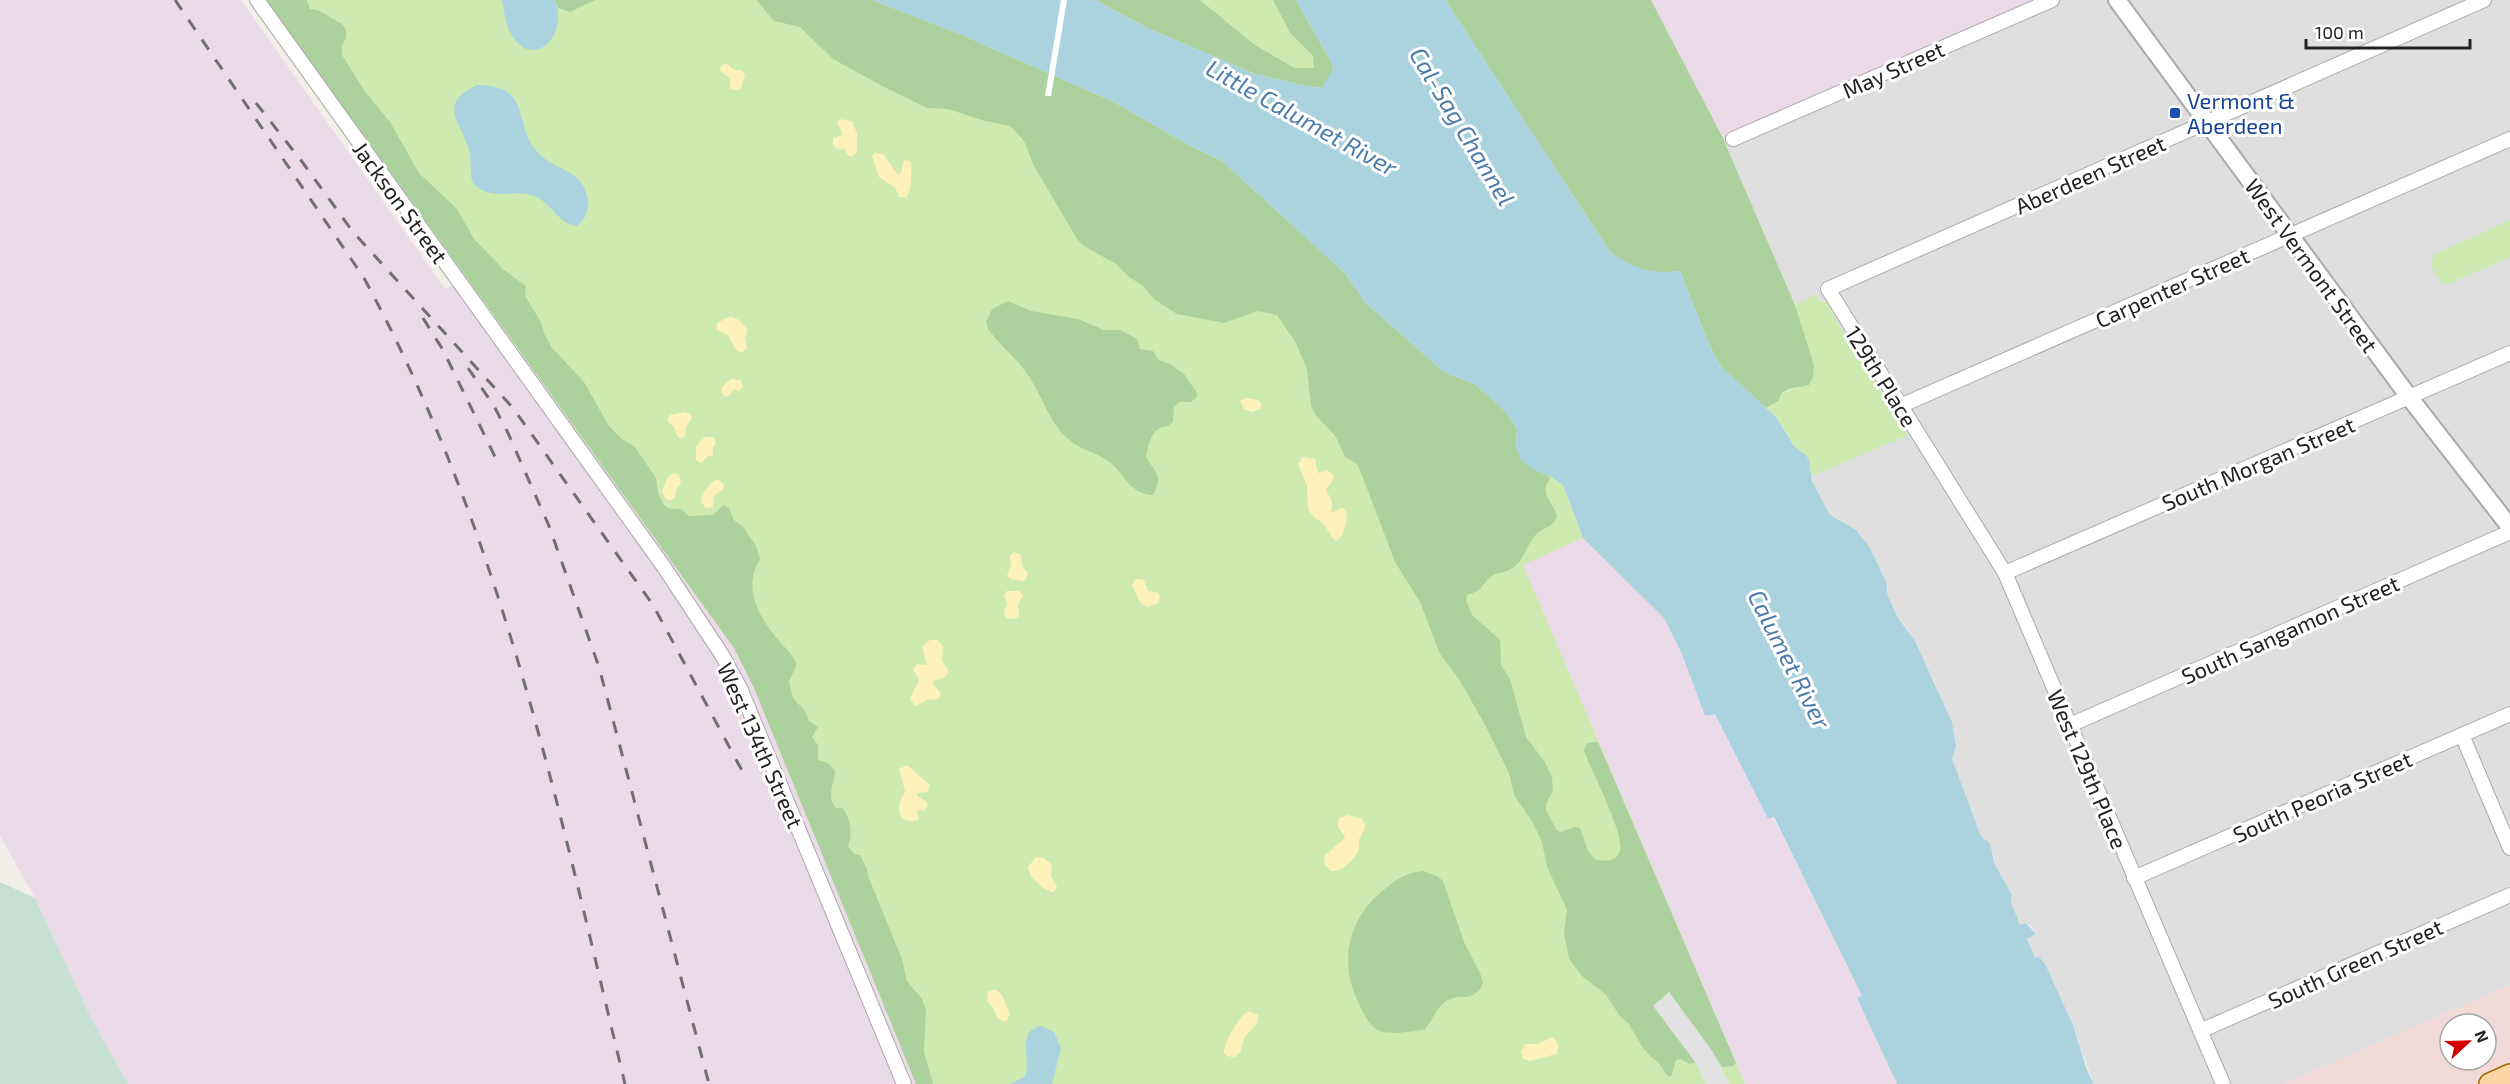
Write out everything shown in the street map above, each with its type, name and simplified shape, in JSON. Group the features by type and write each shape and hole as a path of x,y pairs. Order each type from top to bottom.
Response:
{"main road":[{"path":"2490,1084 2510,1075"}],"street":[{"name":"Jackson Street","path":"257,0 546,405"},
{"name":"May Street","path":"1733,139 2052,0"},
{"name":"West Vermont Street","path":"2117,0 2409,397 2510,527"},
{"name":"Aberdeen Street","path":"1828,289 2484,0"},
{"name":"Carpenter Street","path":"1900,406 2510,139"},
{"name":"129th Place","path":"1828,289 1936,463"},
{"name":"South Morgan Street","path":"2005,573 2510,353"},
{"name":"West 134th Street","path":"546,405 664,567 732,671 904,1084"},
{"name":"West 129th Place","path":"1936,463 2005,573 2223,1084"},
{"name":"South Sangamon Street","path":"2070,725 2510,532"},
{"name":"South Peoria Street","path":"2134,878 2510,714"},
{"path":"2462,735 2510,848"},
{"name":"South Green Street","path":"2200,1030 2510,895"}],"shaded area":[{"path":"0,0 241,0 445,289 466,278 734,648 754,688 916,1084 128,1084 91,1018 35,898 0,836"},
{"path":"1651,0 2034,0 1722,136"},
{"path":"2034,0 2510,0 2510,985 2448,1012 2438,1012 2438,1017 2284,1084 2094,1084 2073,1025 2035,959 2027,939 2036,934 2026,923 2020,925 1995,865 1994,857 1985,838 1980,834 1952,759 1956,746 1952,722 1947,717 1934,679 1915,641 1898,618 1880,571 1830,515 1812,481 1812,476 1907,435 1836,320 1830,305 1821,302 1816,294 1795,305 1722,136"},
{"path":"1583,538 1664,618 1682,654 1705,716 1715,714 1768,819 1773,817 1862,996 1857,998 1897,1084 1745,1084 1522,565"},
{"path":"2510,985 2510,1084 2284,1084 2438,1017 2438,1072 2498,1072 2498,1012 2448,1012"},
{"path":"1669,992 1713,1052 1730,1084 1705,1084 1696,1063 1653,1006"}],"green space":[{"path":"266,0 872,0 957,33 1114,102 1548,475 1563,485 1583,538 1523,565 1745,1084 916,1084 754,688 734,648"},
{"path":"266,0 307,0 310,9 318,10 342,24 346,30 346,38 342,45 342,55 364,90 390,122 419,173 457,209 474,239 504,270 526,286 525,296 541,322 552,348 584,382 609,426 622,439 635,447 656,478 663,504 670,509 682,509 689,516 713,515 723,505 729,508 734,520 743,527 756,546 760,559 753,579 754,599 768,627 796,662 789,681 793,698 805,711 809,721 818,727 812,737 818,745 818,760 828,763 835,771 831,799 836,808 842,808 849,821 848,846 854,854 860,855 867,869 902,959 907,981 922,999 926,1010 924,1052 933,1084 916,1084 754,688 734,648"},
{"path":"555,0 595,0 570,12 558,8"},
{"path":"756,0 872,0 957,33 1114,102 1187,144 1222,161 1345,273 1366,303 1444,372 1475,384 1506,412 1517,429 1516,447 1534,470 1548,475 1550,479 1546,494 1557,516 1550,526 1534,537 1514,567 1492,576 1480,589 1467,595 1466,600 1472,615 1500,640 1501,665 1510,679 1526,737 1545,762 1552,778 1553,791 1546,804 1546,810 1556,829 1560,832 1574,827 1580,828 1588,851 1596,860 1607,860 1618,855 1620,843 1612,817 1584,750 1587,743 1598,742 1736,1063 1734,1066 1722,1067 1669,992 1654,1006 1696,1063 1689,1064 1681,1059 1676,1060 1671,1077 1667,1075 1658,1062 1643,1048 1628,1023 1620,1016 1606,995 1582,976 1569,959 1564,933 1567,910 1547,867 1542,842 1532,821 1514,795 1509,773 1485,725 1459,679 1440,654 1420,602 1395,562 1360,470 1356,463 1345,457 1336,437 1315,414 1311,406 1307,369 1296,343 1277,315 1258,311 1224,323 1177,314 1155,300 1142,285 1129,277 1116,264 1084,246 1077,239 1034,166 1024,141 1010,126 948,109 927,108 882,86 833,59 800,27 774,21"},
{"path":"1095,0 1200,0 1255,45 1295,68 1314,68 1313,56 1290,33 1273,0 1296,0 1334,67 1323,88 1255,74 1147,28"},
{"path":"1200,0 1273,0 1290,33 1313,56 1315,68 1295,68 1255,45"},
{"path":"1445,0 1651,0 1722,136 1795,305 1814,365 1813,377 1809,385 1789,389 1782,393 1778,401 1766,408 1720,366 1707,340 1680,271 1661,272 1635,267 1610,252"},
{"path":"2510,220 2510,257 2448,284 2442,283 2431,267 2434,255"},
{"path":"1816,294 1821,302 1828,302 1836,320 1908,435 1812,476 1806,455 1794,446 1776,417 1766,408 1784,393 1798,388 1803,335 1795,305"},
{"path":"1008,301 1031,311 1078,319 1104,330 1121,330 1137,339 1140,349 1153,351 1159,360 1170,364 1184,374 1197,393 1196,398 1191,402 1179,402 1174,407 1173,422 1158,429 1152,436 1146,457 1156,471 1158,479 1153,495 1135,489 1114,466 1072,442 1054,423 1036,387 1025,371 988,329 986,322 992,309"},
{"path":"1423,871 1443,881 1464,942 1483,982 1481,988 1473,995 1446,1001 1425,1029 1400,1033 1380,1031 1368,1022 1353,990 1348,958 1350,942 1362,913 1373,900 1399,879 1408,874"},
{"path":"0,882 35,898 91,1018 128,1084 0,1084"}],"sand":[{"path":"726,63 734,70 741,70 745,75 742,86 738,90 730,89 730,78 720,71 721,66"},
{"path":"842,119 852,122 857,133 857,152 853,156 849,156 844,149 837,149 833,144 833,138 843,135 837,122"},
{"path":"876,152 884,155 898,175 904,160 910,161 911,179 907,197 900,197 895,188 879,177 872,156"},
{"path":"731,316 739,320 748,330 745,338 747,348 742,353 736,350 728,335 716,330 717,323"},
{"path":"731,379 741,380 743,387 739,391 734,389 729,396 725,397 722,387"},
{"path":"1246,398 1258,400 1261,408 1252,412 1244,409 1240,401"},
{"path":"684,412 690,414 692,418 686,427 685,436 681,438 677,436 674,427 667,420 670,415"},
{"path":"705,437 713,437 716,443 713,455 706,457 702,463 696,460 696,446"},
{"path":"1302,457 1315,459 1318,473 1327,470 1333,475 1333,480 1326,490 1332,501 1331,513 1341,508 1345,509 1347,517 1344,530 1337,541 1308,509 1307,486 1298,464"},
{"path":"674,473 679,475 681,483 676,490 675,498 671,501 665,498 662,491 668,477"},
{"path":"718,479 724,484 723,489 714,496 713,507 706,508 701,502 703,495 706,488"},
{"path":"1014,552 1021,555 1022,566 1028,573 1025,581 1011,579 1007,576 1011,565 1010,556"},
{"path":"1136,579 1144,580 1148,591 1158,593 1160,597 1158,603 1149,607 1141,604 1132,585"},
{"path":"1007,591 1019,591 1023,595 1018,604 1019,616 1014,619 1006,618 1004,613 1007,603 1004,595"},
{"path":"930,640 937,640 943,646 942,661 948,673 944,678 933,681 941,693 939,699 927,700 915,706 910,699 919,680 913,669 917,664 927,665 922,647"},
{"path":"907,765 930,785 928,792 917,793 917,796 926,801 928,805 924,811 917,810 919,819 912,822 902,818 899,811 900,801 905,791 899,769"},
{"path":"1347,815 1362,819 1365,828 1354,858 1339,870 1331,871 1325,865 1324,856 1345,838 1338,822"},
{"path":"1036,857 1043,858 1052,865 1051,877 1057,887 1054,892 1042,887 1031,875 1028,867"},
{"path":"995,989 1002,995 1010,1014 1006,1022 998,1019 994,1009 987,1001 988,992"},
{"path":"1248,1011 1258,1015 1258,1022 1244,1038 1240,1053 1234,1057 1227,1056 1224,1053 1229,1036 1240,1018"},
{"path":"1551,1037 1559,1046 1556,1054 1530,1061 1523,1059 1521,1051 1525,1044 1538,1044"}],"water":[{"path":"502,0 555,0 558,14 557,26 547,45 530,50 520,45 508,28"},
{"path":"872,0 1095,0 1147,28 1255,74 1322,88 1334,67 1296,0 1445,0 1610,252 1643,269 1661,272 1680,271 1707,340 1720,366 1776,417 1794,446 1809,460 1812,481 1830,515 1856,530 1870,548 1886,582 1888,596 1898,618 1915,641 1952,722 1956,746 1952,759 1980,834 1990,844 1995,865 2012,895 2011,902 2020,925 2026,923 2036,934 2027,939 2035,958 2039,957 2045,964 2073,1025 2087,1070 2094,1084 1897,1084 1857,998 1862,996 1774,817 1768,819 1715,714 1705,716 1682,654 1664,618 1583,538 1563,485 1548,475 1534,470 1521,460 1516,447 1517,429 1506,412 1475,384 1444,372 1366,303 1345,273 1222,161 1187,144 1114,102 957,33"},
{"path":"477,85 506,91 518,106 528,138 535,149 550,162 574,175 581,182 586,190 588,206 584,218 577,226 564,221 544,202 531,195 486,192 473,183 469,150 457,122 454,107 465,92"},
{"path":"1041,1026 1054,1032 1061,1048 1052,1084 1009,1084 1023,1078 1026,1073 1027,1039 1029,1033"}],"pier":[{"path":"1061,0 1067,0 1051,96 1045,96"}],"railway":[{"path":"175,0 364,278 412,374 454,472 490,571 521,672 575,876 625,1084"},
{"path":"256,103 353,232 513,408 653,605 746,778"},
{"path":"423,318 443,350 500,467"},
{"path":"468,368 494,406 508,433 549,526 599,667 709,1084"}],"place":[{"name":"Vermont & Aberdeen","path":"2175,113"}],"water label":[{"name":"Little Calumet River","path":"1302,117"},
{"name":"Cal-Sag Channel","path":"1463,126"},
{"name":"Calumet River","path":"1790,659"}]}
